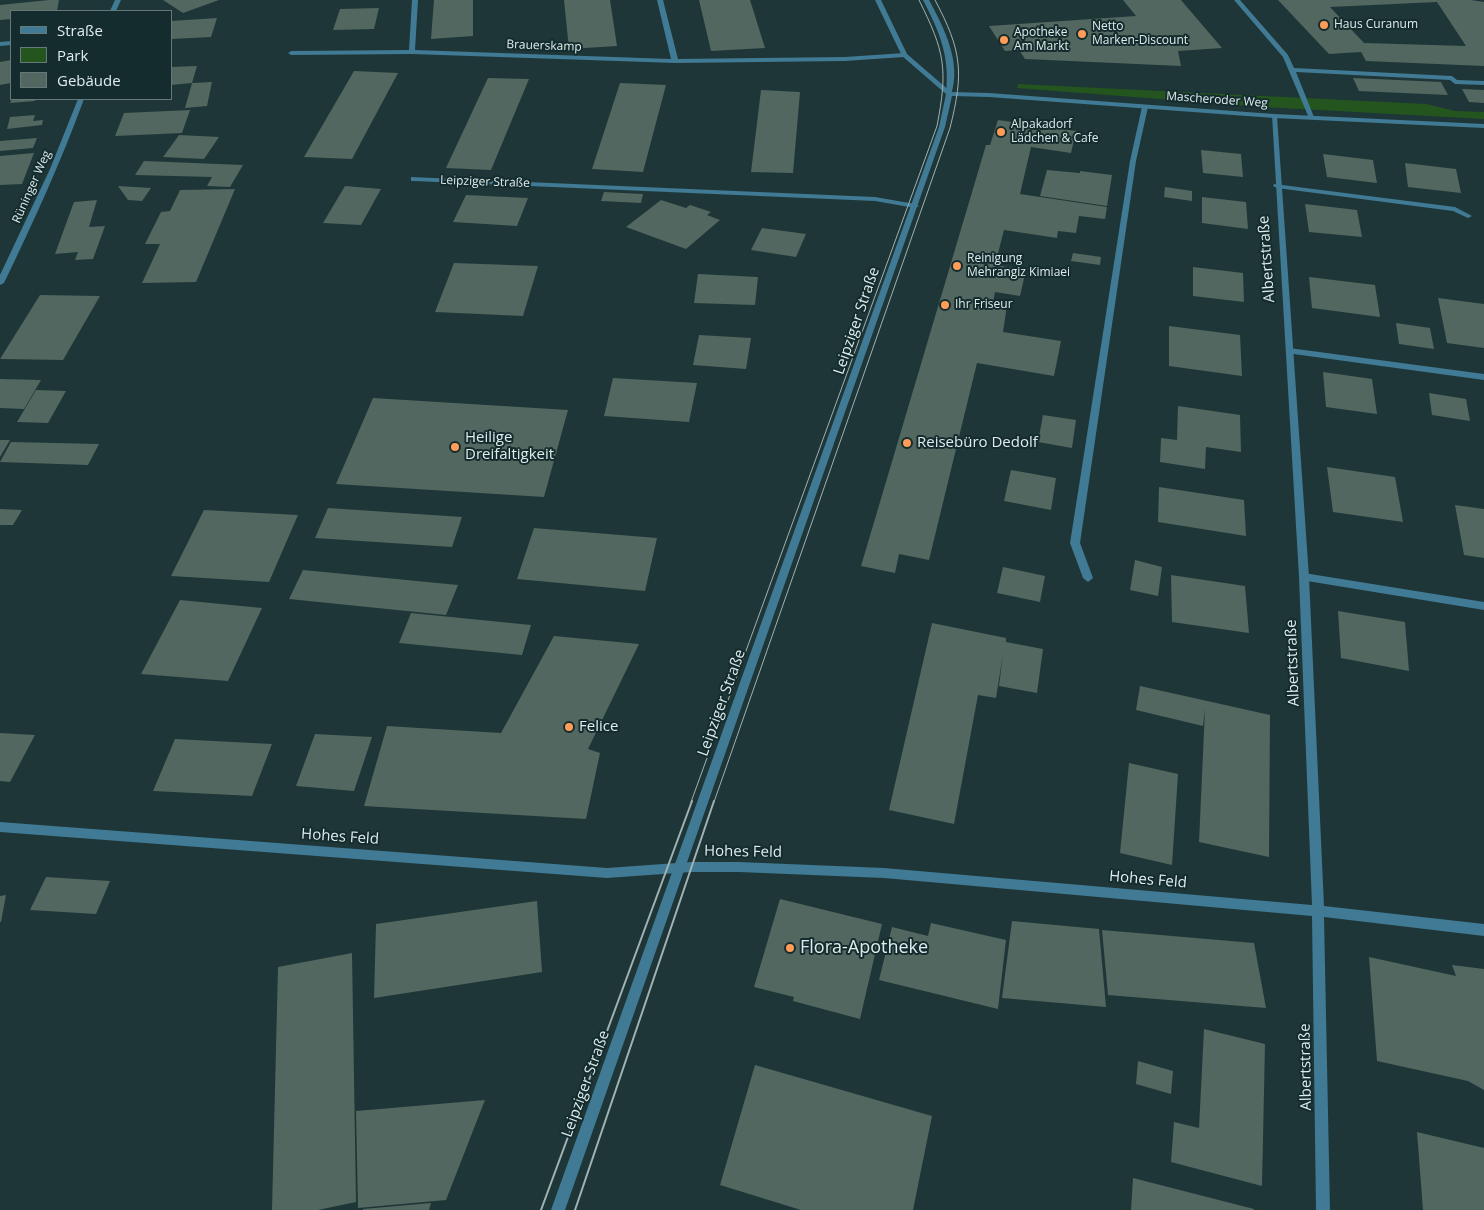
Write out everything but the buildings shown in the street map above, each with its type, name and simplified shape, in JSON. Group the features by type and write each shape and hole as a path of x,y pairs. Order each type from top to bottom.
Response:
{"street":[{"path":"412,52 415,0"},
{"path":"660,0 675,61"},
{"path":"878,0 904,55 949,94"},
{"name":"Leipziger Straße","path":"558,1210 942,127 952,74 950,52 942,29 926,0"},
{"path":"1236,0 1286,56 1311,117"},
{"name":"Brauerskamp","path":"291,53 412,52 675,61 845,59 904,55"},
{"path":"1292,70 1452,78 1455,82 1484,83"},
{"name":"Mascheroder Weg","path":"949,94 989,95 1274,116 1484,126"},
{"name":"Rüninger Weg","path":"0,283 37,205 70,130 81,100"},
{"path":"1088,578 1075,542 1133,161 1145,107"},
{"name":"Albertstraße","path":"1274,116 1277,186 1304,577 1318,911 1323,1210"},
{"name":"Leipziger Straße","path":"414,179 875,199 915,206"},
{"path":"1277,186 1455,209 1468,216"},
{"path":"1289,351 1484,377"},
{"path":"1304,577 1484,606"},
{"name":"Hohes Feld","path":"0,827 607,873 680,868 740,867 884,873 1318,911 1484,930"}],"green space":[{"path":"1018,84 1426,104 1455,111 1484,112 1484,119 1264,107 1017,88"}],"tram line":[{"path":"691,802 937,126 942,90 942,61 928,18 919,0"},
{"path":"714,802 950,128 959,76 958,62 951,34 935,0"},
{"path":"541,1210 692,801"},
{"path":"575,1210 714,801"}],"place":[{"name":"Haus Curanum","path":"1324,25"},
{"name":"Netto Marken-Discount","path":"1082,34"},
{"name":"Apotheke Am Markt","path":"1004,40"},
{"name":"Alpakadorf Lädchen & Cafe","path":"1001,132"},
{"name":"Reinigung Mehrangiz Kimiaei","path":"957,266"},
{"name":"Ihr Friseur","path":"945,305"},
{"name":"Reisebüro Dedolf","path":"907,443"},
{"name":"Heilige Dreifaltigkeit","path":"455,447"},
{"name":"Felice","path":"569,727"},
{"name":"Flora-Apotheke","path":"790,948"}]}
